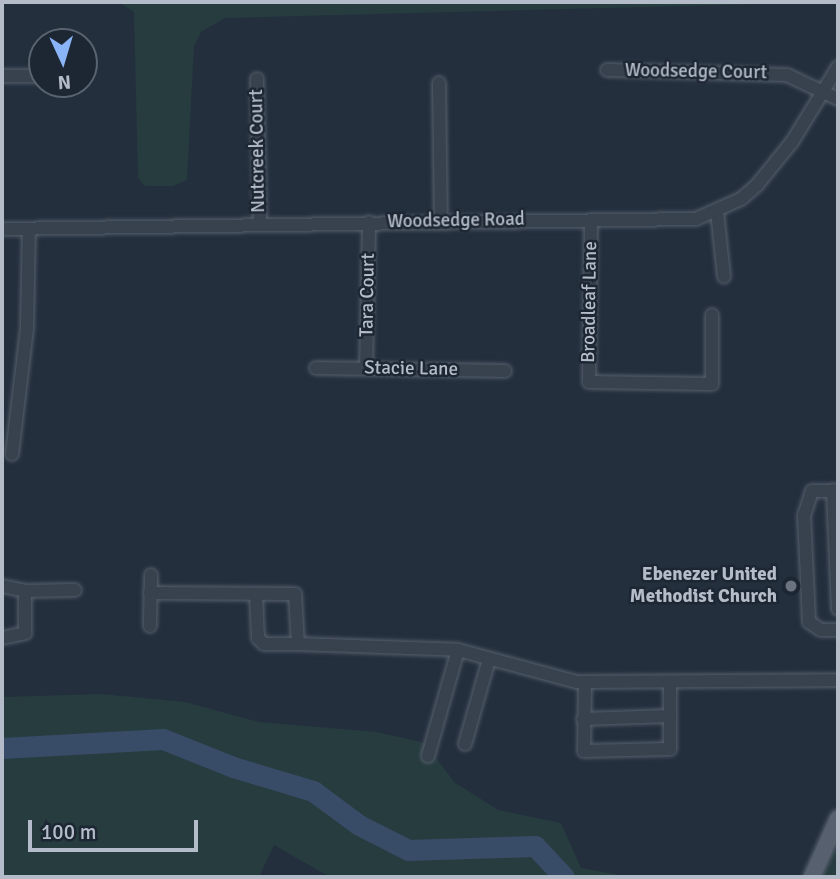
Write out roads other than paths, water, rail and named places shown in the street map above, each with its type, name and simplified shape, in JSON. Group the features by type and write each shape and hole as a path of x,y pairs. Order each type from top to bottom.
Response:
{"main road":[{"path":"811,877 838,819"}],"street":[{"name":"Woodsedge Road","path":"2,229 441,220 674,223 717,211 757,185 792,142 838,67"},
{"name":"Woodsedge Court","path":"607,71 787,75 838,99"},
{"path":"2,76 28,76"},
{"name":"Nutcreek Court","path":"257,79 260,223"},
{"path":"439,83 441,220"},
{"path":"717,211 724,277"},
{"name":"Broadleaf Lane","path":"591,221 589,382 712,384 712,315"},
{"name":"Tara Court","path":"366,369 369,222"},
{"path":"12,454 26,329 29,229"},
{"name":"Stacie Lane","path":"316,368 505,371"},
{"path":"838,609 836,491 812,491 804,515 809,622 821,630 838,630"},
{"path":"149,626 151,575"},
{"path":"2,586 25,591 75,590"},
{"path":"2,638 25,633 25,591"},
{"path":"150,593 295,594 298,644"},
{"path":"256,594 258,638 264,644 457,650 585,682 838,680"},
{"path":"428,756 457,650"},
{"path":"465,744 489,659"},
{"path":"585,682 584,751 670,749 670,683"},
{"path":"583,719 670,716"}],"waterway":[{"path":"2,748 163,739 233,767 313,791 359,825 408,850 535,846 564,877"}],"place":[{"name":"Ebenezer United Methodist Church","path":"791,586"}]}
